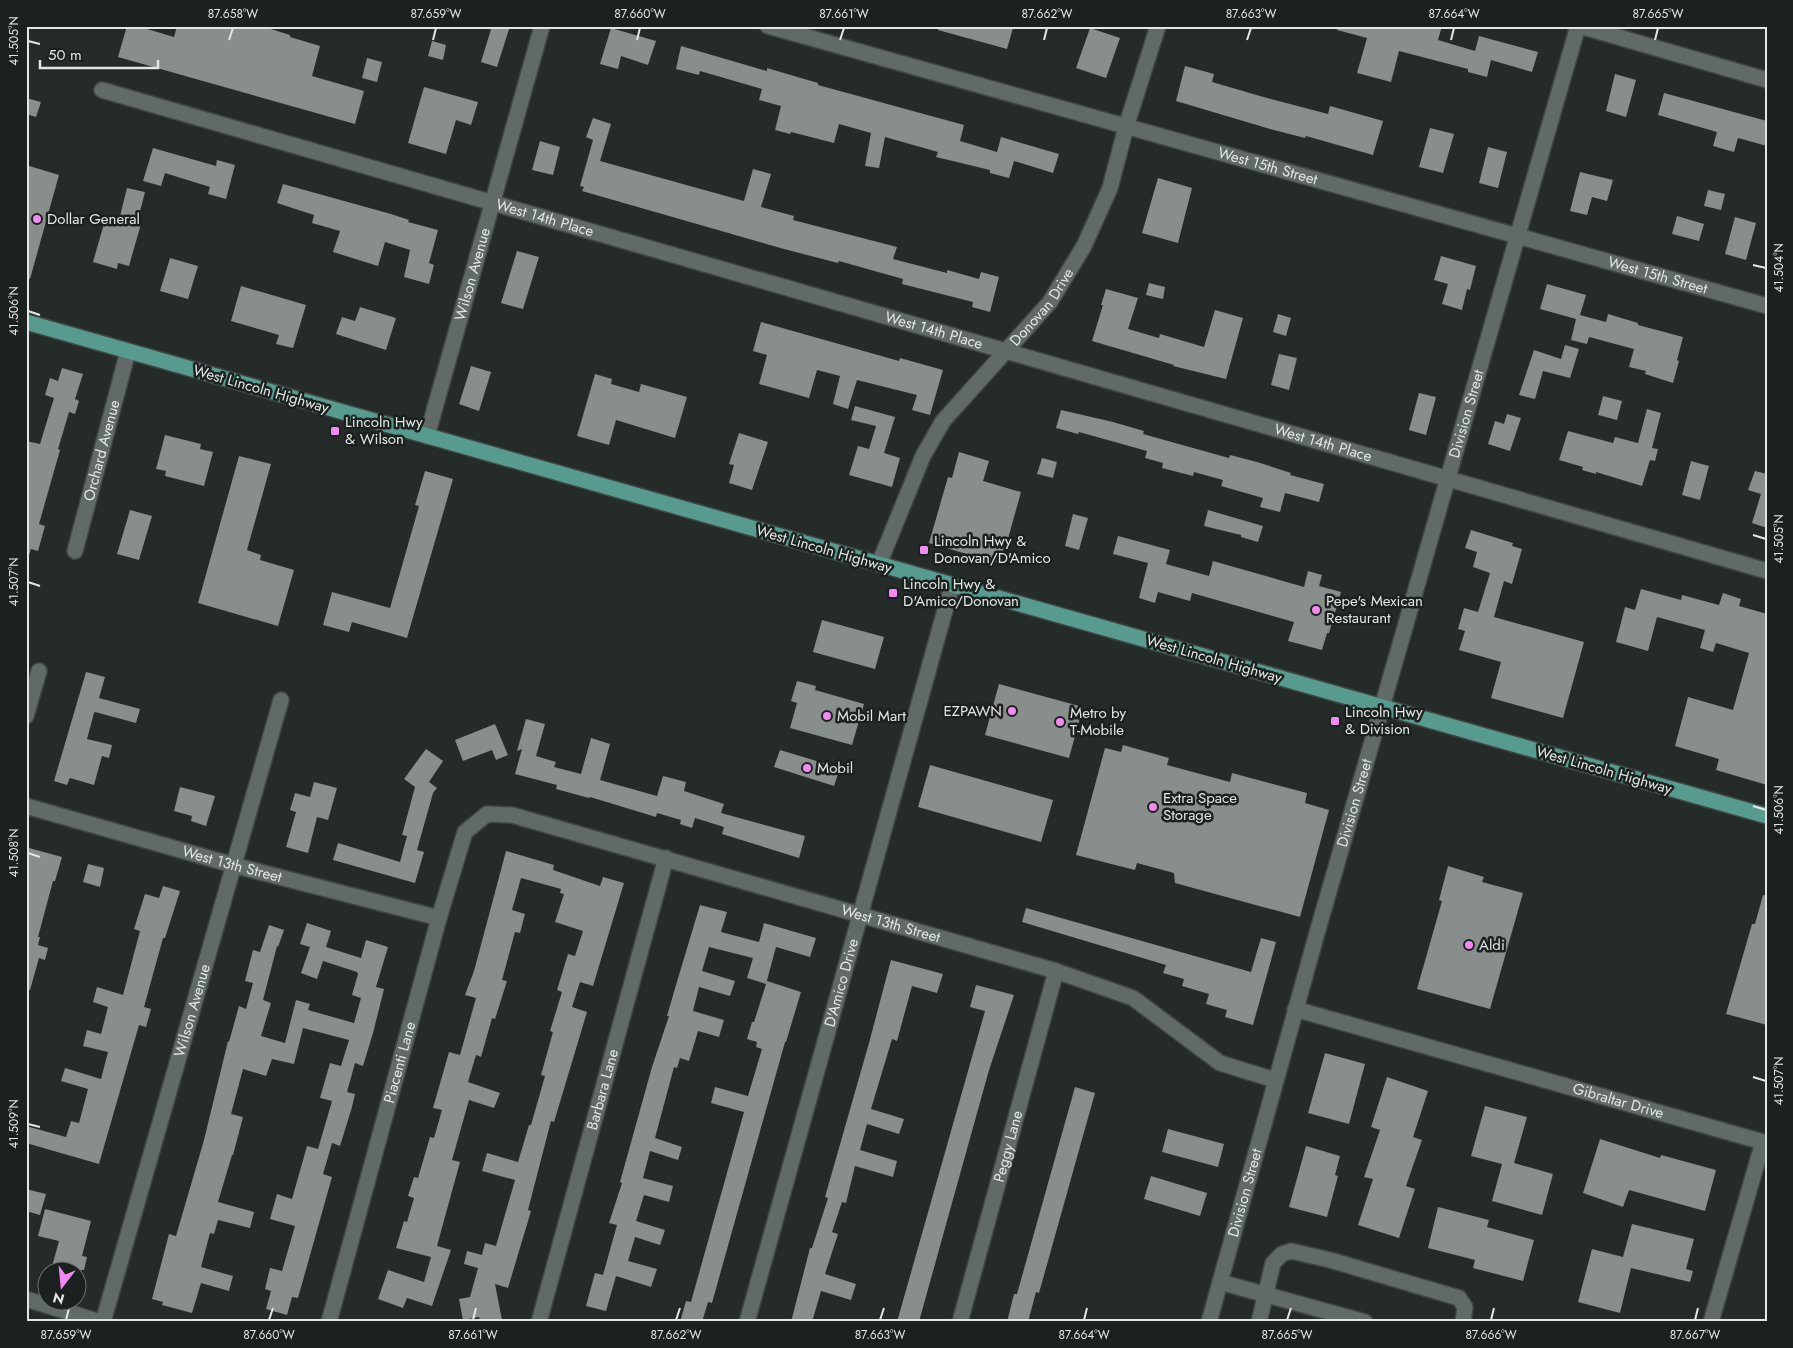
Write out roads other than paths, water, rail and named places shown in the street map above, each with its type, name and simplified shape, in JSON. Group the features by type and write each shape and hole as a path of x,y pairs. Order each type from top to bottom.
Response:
{"main road":[{"name":"West Lincoln Highway","path":"26,322 1767,816"}],"street":[{"name":"Wilson Avenue","path":"427,436 542,26"},
{"name":"West 15th Street","path":"768,26 1767,306"},
{"name":"Donovan Drive","path":"878,564 923,456 943,421 1050,302 1084,246 1110,188 1126,127 1158,26"},
{"path":"1579,26 1767,80"},
{"name":"Division Street","path":"1209,1322 1275,1080 1381,707 1579,26"},
{"name":"West 14th Place","path":"102,90 1767,571"},
{"name":"Orchard Avenue","path":"75,551 128,351"},
{"name":"D'Amico Drive","path":"747,1322 952,585"},
{"path":"26,716 39,671"},
{"name":"Wilson Avenue","path":"102,1322 282,700"},
{"name":"West 13th Street","path":"26,806 233,865 440,918"},
{"name":"West 13th Street","path":"486,814 512,814 1056,972 1133,998 1220,1063 1275,1080"},
{"name":"Piacenti Lane","path":"329,1322 465,832 486,814"},
{"name":"Barbara Lane","path":"539,1322 666,858"},
{"name":"Peggy Lane","path":"960,1322 1056,972"},
{"name":"Gibraltar Drive","path":"1295,1009 1763,1142 1711,1322"},
{"path":"1259,1322 1273,1263 1282,1254 1291,1251 1330,1260 1459,1298 1465,1308 1463,1322"},
{"path":"1220,1282 1365,1322"},
{"path":"26,1299 102,1322"}],"place":[{"name":"Dollar General","path":"37,219"},
{"name":"Lincoln Hwy & Wilson","path":"335,431"},
{"name":"Lincoln Hwy & Donovan/D'Amico","path":"924,550"},
{"name":"Lincoln Hwy & D'Amico/Donovan","path":"893,593"},
{"name":"Pepe's Mexican Restaurant","path":"1316,610"},
{"name":"EZPAWN","path":"1012,711"},
{"name":"Mobil Mart","path":"827,716"},
{"name":"Lincoln Hwy & Division","path":"1335,721"},
{"name":"Metro by T-Mobile","path":"1060,722"},
{"name":"Mobil","path":"807,768"},
{"name":"Extra Space Storage","path":"1153,807"},
{"name":"Aldi","path":"1469,945"}]}
